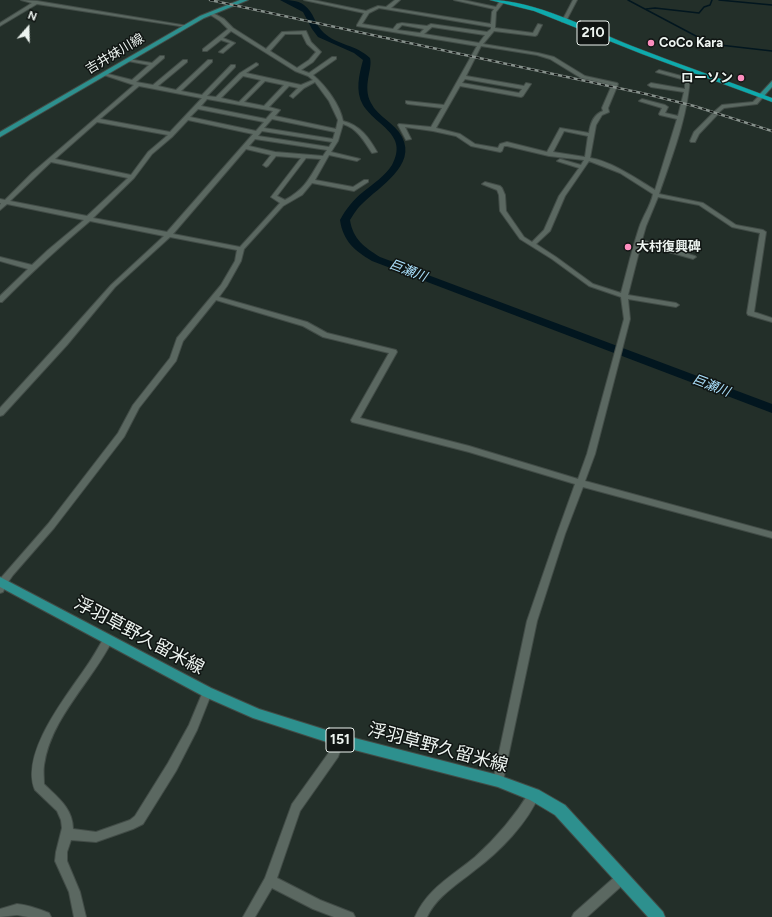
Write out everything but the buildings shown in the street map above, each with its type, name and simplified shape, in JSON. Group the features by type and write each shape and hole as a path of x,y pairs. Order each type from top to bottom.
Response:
{"highway":[{"name":"210","path":"493,0 505,1 536,10 692,72 772,100"}],"main road":[{"name":"吉井妹川線","path":"0,135 186,26 211,13 246,0"},
{"path":"761,96 772,83"},
{"name":"浮羽草野久留米線","path":"0,585 108,639 207,692 272,719 340,740 498,781 534,795 560,810 658,917"}],"street":[{"path":"23,0 186,26"},
{"path":"306,0 367,12"},
{"path":"388,8 398,0"},
{"path":"456,0 496,8"},
{"path":"564,21 575,0"},
{"path":"433,129 480,45 492,30 494,12 496,8 505,1"},
{"path":"0,25 37,2"},
{"path":"492,30 394,31 359,25 367,12 376,7 388,8 492,30 535,35 540,25"},
{"path":"0,585 51,526 116,442 136,407 172,359 180,340 215,298 234,270 241,249 284,203 296,198 311,181 328,154 338,131 341,122 332,101 316,80 310,75 297,70 268,50 231,29 222,20 211,13"},
{"path":"426,30 431,17"},
{"path":"394,31 399,25 402,24 480,45 546,56 583,77 615,84 605,108 606,112 600,114 595,121 589,159 562,196 547,231 533,244"},
{"path":"205,50 231,29"},
{"path":"426,30 446,40 443,44 480,45"},
{"path":"268,50 284,33 304,32 309,43 318,52 311,61 297,70"},
{"path":"220,38 233,43 221,52"},
{"path":"0,208 3,202 95,120 162,57"},
{"path":"310,75 334,58"},
{"path":"130,60 154,65"},
{"path":"154,87 185,61"},
{"path":"176,92 210,61"},
{"path":"218,98 242,74 256,64"},
{"path":"0,300 50,251 88,219 132,177 150,153 187,118 233,66"},
{"path":"659,72 688,80"},
{"path":"498,781 534,615 561,534 581,483 627,319 624,296 638,241 680,118 687,91 688,80 692,72"},
{"path":"0,413 64,343 113,286 168,235 213,181 246,147 277,110 218,98 176,92 135,83 106,74"},
{"path":"242,74 302,87"},
{"path":"458,84 521,95 526,86 463,77"},
{"path":"241,103 264,79"},
{"path":"293,96 302,87 316,80"},
{"path":"266,107 288,84"},
{"path":"651,85 687,91"},
{"path":"693,141 696,133 716,113 728,106 755,103 761,96"},
{"path":"642,101 663,106 665,108 662,114 665,116 680,118"},
{"path":"408,102 444,107"},
{"path":"197,107 338,131"},
{"path":"187,118 258,133 328,154 357,159"},
{"path":"95,120 171,134"},
{"path":"341,122 345,122 364,134 374,152"},
{"path":"408,139 401,125 433,129 458,135 473,145 500,150 502,145 507,144 548,154 582,167"},
{"path":"548,154 562,129 592,135"},
{"path":"258,133 334,141"},
{"path":"246,147 275,154 305,156 328,154"},
{"path":"266,165 275,154"},
{"path":"284,203 274,197 305,156"},
{"path":"562,159 589,159 622,172 655,194 701,204 734,226 763,232 750,313 772,320"},
{"path":"556,167 562,159"},
{"path":"51,160 132,177"},
{"path":"311,181 354,189 366,181"},
{"path":"485,184 498,187 502,195 502,207 508,220 522,238 533,244 591,285 624,296 676,305"},
{"path":"3,202 241,249"},
{"path":"638,241 692,257"},
{"path":"0,259 34,268"},
{"path":"215,298 305,324 325,335 393,352 355,420 468,448 581,483 772,535"},
{"path":"80,917 70,879 62,861 61,854 66,834 65,814 57,802 39,786 38,768 41,753 58,715 108,639"},
{"path":"66,834 96,837 133,824 139,820 172,767 193,727 207,692"},
{"path":"249,917 270,881 296,808 334,754 340,740"},
{"path":"420,917 426,905 436,894 478,860 504,836 526,808 534,795"},
{"path":"578,917 622,878"},
{"path":"270,881 317,905 349,917"},
{"path":"0,915 13,908 45,917"}],"waterway":[{"name":"巨瀬川","path":"284,0 295,3 306,10 312,24 326,39 357,52 367,60 363,77 364,96 367,104 372,111 393,130 398,137 401,146 400,156 390,173 358,202 345,220 348,234 359,248 376,259 772,409"},
{"path":"628,0 711,44 772,51"},
{"path":"646,9 655,8 699,13 704,7 710,5 712,0"},
{"path":"719,0 772,5"}],"railway":[{"path":"210,0 646,94 694,106 772,131"}],"place":[{"name":"CoCo Kara","path":"651,43"},
{"name":"ローソン","path":"741,78"},
{"name":"大村復興碑","path":"628,247"}]}
